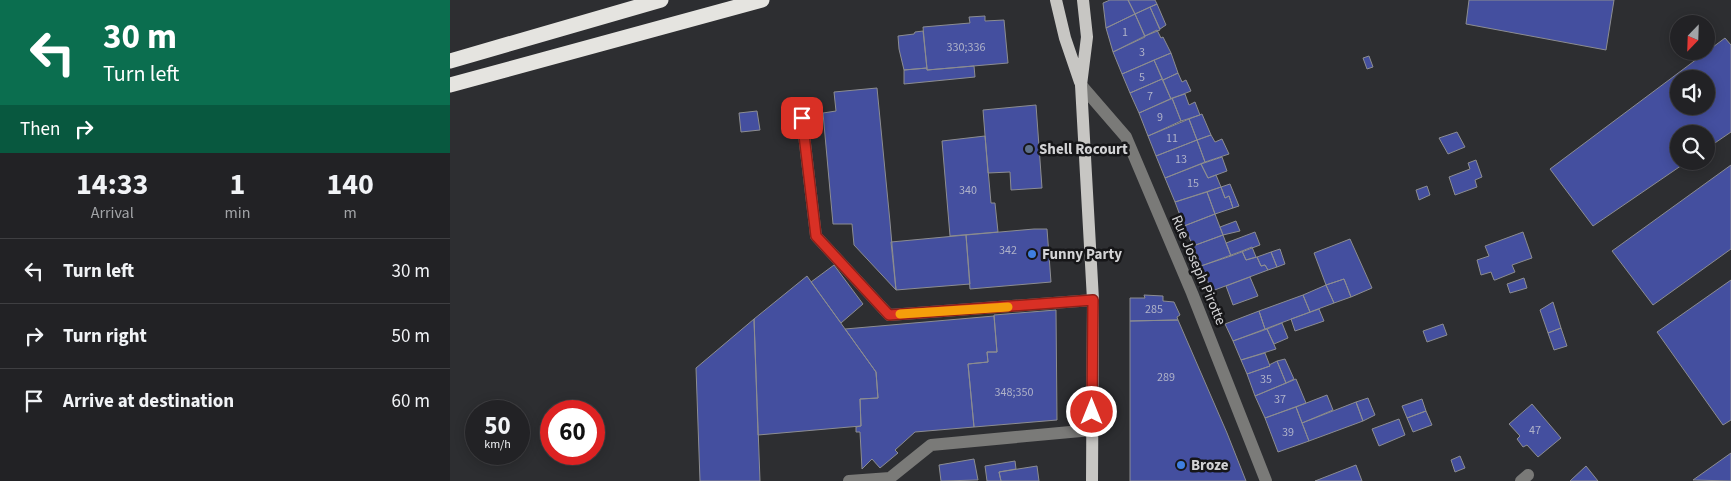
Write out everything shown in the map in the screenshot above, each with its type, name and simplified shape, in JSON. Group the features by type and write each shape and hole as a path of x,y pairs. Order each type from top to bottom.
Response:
{"highway":[{"path":"450,61 661,0"},
{"path":"450,85 762,0"}],"main road":[{"path":"1056,0 1065,38 1081,85"},
{"path":"1083,0 1087,37 1081,85 1093,300 1092,481"}],"street":[{"name":"Rue Joseph Pirotte","path":"1081,85 1126,137 1192,293 1266,481"},
{"path":"802,118 816,236 889,315 1093,300"},
{"path":"849,481 890,478 931,445 1092,430"}],"building":[{"path":"1110,0 1128,0 1135,14 1106,28 1103,3"},
{"path":"1128,0 1155,0 1157,4 1135,14"},
{"path":"1469,0 1614,0 1606,50 1466,24"},
{"path":"1157,4 1166,25 1160,29 1150,7"},
{"path":"1150,7 1160,30 1145,36 1135,14"},
{"path":"1135,14 1145,37 1113,52 1106,28"},
{"path":"985,16 985,21 1004,20 1008,63 927,70 923,27 970,23 969,17"},
{"path":"1157,30 1171,53 1122,74 1113,52"},
{"path":"923,31 927,68 904,70 898,36"},
{"path":"1725,38 1731,45 1731,132 1715,143 1715,125 1670,125 1670,170 1675,170 1593,226 1550,169 1670,79 1670,115 1715,115 1715,70 1682,70 1696,60 1715,60 1715,45"},
{"path":"1171,53 1178,73 1163,80 1154,60"},
{"path":"1369,56 1373,67 1367,69 1363,58"},
{"path":"1154,60 1162,79 1130,93 1122,74"},
{"path":"974,66 975,77 904,84 904,70"},
{"path":"1178,73 1182,82 1186,80 1191,91 1171,99 1163,80"},
{"path":"1162,79 1171,99 1139,113 1130,93"},
{"path":"877,88 896,290 854,245 852,224 833,224 823,113 836,111 834,92"},
{"path":"1185,94 1189,105 1195,102 1200,115 1181,121 1172,98"},
{"path":"1172,98 1181,121 1148,136 1139,113"},
{"path":"1036,105 1042,188 1011,190 1010,172 988,173 983,110"},
{"path":"757,111 760,130 741,132 739,113"},
{"path":"1202,114 1211,135 1197,140 1189,119"},
{"path":"1189,119 1197,140 1156,156 1148,136"},
{"path":"1457,132 1465,147 1448,154 1439,138"},
{"path":"1211,135 1215,142 1222,139 1229,154 1205,162 1197,140"},
{"path":"985,136 991,203 995,203 998,232 950,236 942,141"},
{"path":"1197,140 1205,162 1165,178 1156,156"},
{"path":"1222,157 1227,171 1208,178 1201,164"},
{"path":"1476,160 1482,177 1475,180 1477,187 1455,195 1449,177 1470,169 1468,163"},
{"path":"1201,164 1208,178 1216,175 1221,187 1175,202 1165,178"},
{"path":"1731,165 1731,249 1653,305 1612,251"},
{"path":"1230,184 1239,206 1233,208 1229,196 1225,198 1221,187"},
{"path":"1427,186 1430,195 1419,200 1416,190"},
{"path":"1221,187 1225,198 1229,196 1233,208 1215,214 1207,192"},
{"path":"1207,192 1215,214 1184,226 1175,202"},
{"path":"1215,214 1223,235 1193,246 1184,226"},
{"path":"1236,221 1240,231 1223,235 1220,227"},
{"path":"1047,229 1051,282 970,289 966,235"},
{"path":"1255,232 1260,245 1231,256 1226,243"},
{"path":"1523,232 1532,258 1512,265 1515,272 1495,280 1491,272 1481,275 1477,260 1489,256 1485,246"},
{"path":"966,235 970,284 896,290 891,242"},
{"path":"1223,235 1231,256 1201,266 1193,246"},
{"path":"1350,239 1372,288 1351,297 1344,279 1326,285 1314,253"},
{"path":"1252,247 1256,257 1246,260 1242,251"},
{"path":"1280,249 1285,264 1277,267 1271,252"},
{"path":"1242,251 1246,260 1257,257 1261,266 1265,265 1268,270 1212,291 1201,266"},
{"path":"1271,252 1277,267 1268,270 1265,265 1261,266 1257,257"},
{"path":"834,265 863,304 841,323 811,282"},
{"path":"807,276 876,372 878,398 860,399 861,426 758,435 754,319"},
{"path":"1250,277 1258,296 1233,305 1226,286"},
{"path":"1524,278 1527,288 1510,293 1507,284"},
{"path":"1344,279 1351,297 1334,303 1326,285"},
{"path":"1731,280 1731,420 1723,425 1657,332"},
{"path":"1326,285 1334,303 1310,312 1303,295"},
{"path":"1144,295 1163,296 1163,301 1174,302 1180,315 1177,317 1178,320 1130,321 1130,298 1145,298"},
{"path":"1303,295 1310,312 1265,329 1259,311"},
{"path":"1553,302 1561,328 1548,333 1540,310"},
{"path":"1319,309 1324,321 1295,331 1291,319"},
{"path":"1056,310 1057,420 974,427 968,364 988,362 987,352 997,352 994,315"},
{"path":"1259,311 1265,329 1233,341 1225,324"},
{"path":"994,316 997,352 987,352 988,362 968,364 974,427 915,432 895,450 898,453 880,468 872,459 862,469 860,432 856,432 856,427 861,426 860,399 878,398 876,372 845,329"},
{"path":"754,319 760,481 700,481 696,368"},
{"path":"1178,320 1246,481 1130,481 1130,321"},
{"path":"1282,323 1288,338 1274,344 1267,329"},
{"path":"1443,324 1447,335 1427,342 1423,331"},
{"path":"1561,328 1567,346 1554,350 1548,333"},
{"path":"1267,329 1276,349 1241,360 1233,341"},
{"path":"1265,353 1270,366 1247,374 1241,360"},
{"path":"1285,359 1294,379 1286,383 1277,361"},
{"path":"1277,361 1286,383 1255,396 1247,374 1270,366"},
{"path":"1296,379 1306,403 1265,418 1255,396"},
{"path":"1327,395 1333,410 1302,423 1296,407"},
{"path":"1368,398 1375,415 1363,421 1356,402"},
{"path":"1422,399 1426,411 1407,418 1402,406"},
{"path":"1356,402 1363,421 1309,441 1302,423"},
{"path":"1532,404 1561,438 1538,457 1527,445 1523,447 1517,439 1520,436 1509,424"},
{"path":"1296,407 1309,441 1278,452 1265,418"},
{"path":"1426,411 1432,425 1413,432 1407,418"},
{"path":"1399,419 1405,435 1379,446 1372,429"},
{"path":"1731,453 1731,481 1693,480"},
{"path":"1460,456 1465,468 1455,472 1451,460"},
{"path":"974,459 978,480 941,481 939,465"},
{"path":"1015,461 1016,469 999,472 1001,481 987,481 985,466"},
{"path":"1356,465 1362,481 1315,481"},
{"path":"1037,466 1039,481 1001,481 999,472"},
{"path":"1586,466 1598,481 1570,481"}],"slow traffic":[{"path":"900,314 1008,307"}],"place":[{"name":"Shell Rocourt","path":"1029,149"},
{"name":"Funny Party","path":"1032,254"},
{"name":"Broze","path":"1181,465"}],"route":[{"path":"802,118 816,236 889,315 1093,300 1092,412"}]}
